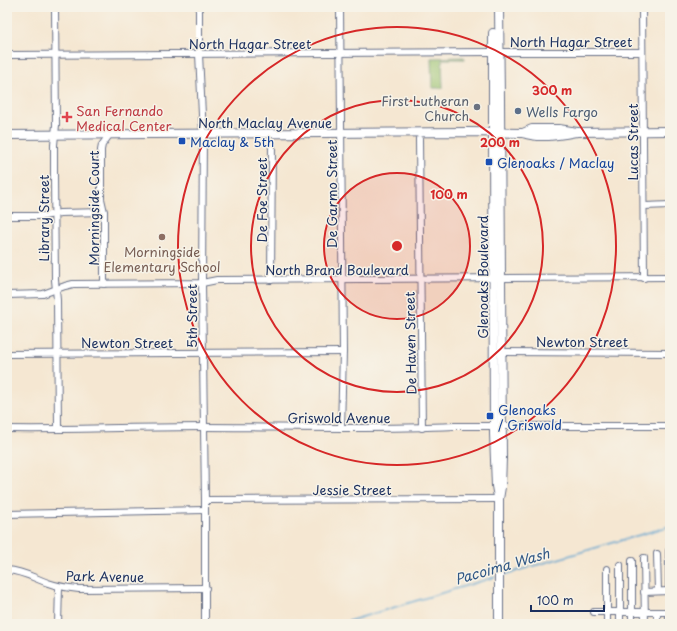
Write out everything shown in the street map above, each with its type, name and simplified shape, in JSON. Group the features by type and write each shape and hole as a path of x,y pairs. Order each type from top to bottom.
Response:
{"main road":[{"name":"Glenoaks Boulevard","path":"493,7 496,52 498,426 501,486 499,499 499,624"},
{"name":"Glenoaks Boulevard","path":"496,52 499,7"},
{"name":"North Maclay Avenue","path":"7,135 523,133 532,130 559,129 577,132 670,131"}],"street":[{"name":"Library Street","path":"55,7 56,125 54,135 54,213 55,280 57,300 58,428"},
{"name":"5th Street","path":"199,7 199,54 203,135 202,353 206,588 205,624"},
{"name":"De Garmo Street","path":"340,7 343,352 341,428"},
{"name":"Lucas Street","path":"642,7 644,278"},
{"name":"North Hagar Street","path":"7,55 642,52"},
{"name":"Morningside Court","path":"104,284 104,212 101,199 101,150 110,134"},
{"name":"De Haven Street","path":"419,139 422,428"},
{"name":"De Foe Street","path":"271,280 272,144"},
{"path":"644,206 670,205"},
{"path":"7,216 44,216 54,213 104,212"},
{"name":"North Brand Boulevard","path":"7,295 41,295 73,284 202,283 217,280 670,277"},
{"name":"Newton Street","path":"7,354 343,352"},
{"name":"Newton Street","path":"498,352 670,353"},
{"name":"Griswold Avenue","path":"7,430 58,428 204,427 422,428 455,426 670,426"},
{"name":"Jessie Street","path":"205,500 499,499"},
{"path":"7,514 204,510"},
{"path":"669,551 670,624"},
{"path":"657,554 658,591"},
{"path":"644,558 645,624"},
{"path":"632,562 632,624"},
{"path":"620,565 620,624"},
{"path":"607,569 607,624"},
{"name":"Park Avenue","path":"7,570 24,573 59,587 79,589 206,588"},
{"path":"58,624 59,587"},
{"path":"644,592 669,591"},
{"path":"594,612 670,612"},
{"path":"657,612 657,624"}],"green space":[{"path":"463,57 465,59 442,59 443,88 432,88 431,58"}],"waterway":[{"name":"Pacoima Wash","path":"503,575 670,526"},
{"name":"Pacoima Wash","path":"340,624 495,577"}],"place":[{"name":"First Lutheran Church","path":"477,107"},
{"name":"Wells Fargo","path":"518,111"},
{"name":"San Fernando Medical Center","path":"67,117"},
{"name":"Maclay & 5th","path":"182,141"},
{"name":"Glenoaks / Maclay","path":"489,162"},
{"name":"Morningside Elementary School","path":"162,237"},
{"name":"Glenoaks / Griswold","path":"490,416"}]}
